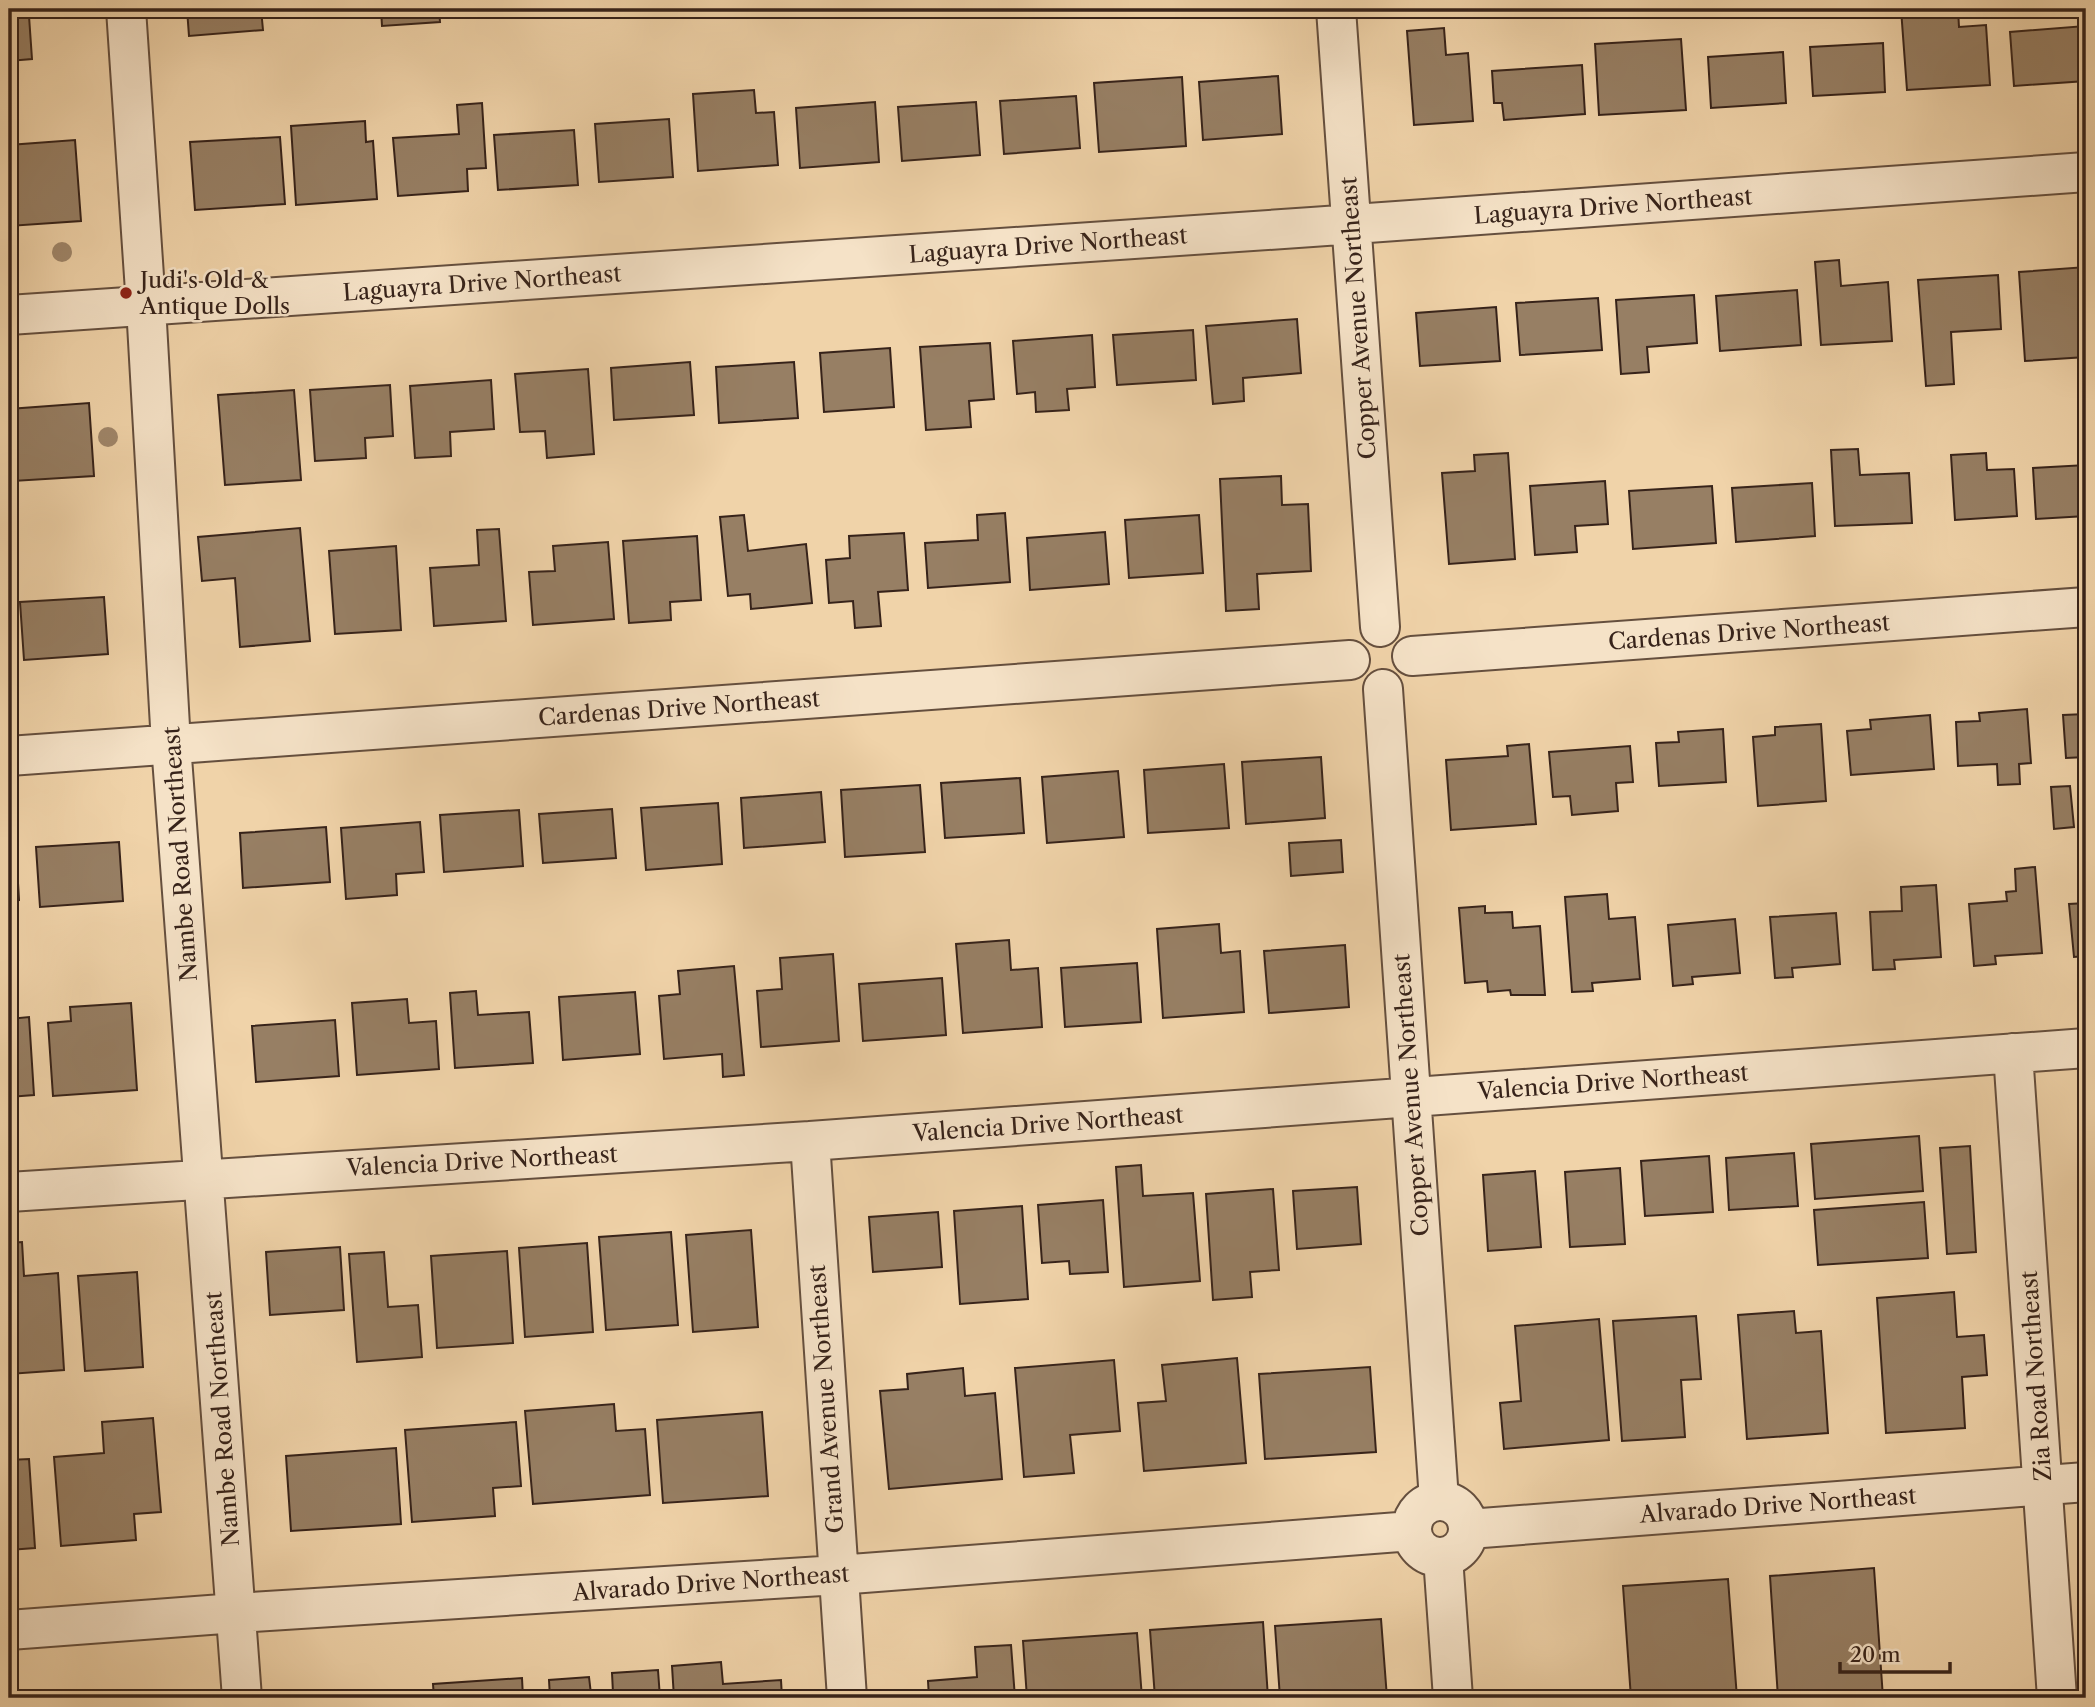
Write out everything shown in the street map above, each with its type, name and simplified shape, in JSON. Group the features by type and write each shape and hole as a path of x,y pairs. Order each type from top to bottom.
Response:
{"street":[{"name":"Nambe Road Northeast","path":"126,9 172,744 242,1698"},
{"name":"Copper Avenue Northeast","path":"1336,9 1380,627"},
{"name":"Laguayra Drive Northeast","path":"9,315 1351,225 2086,172"},
{"name":"Cardenas Drive Northeast","path":"1412,656 2086,607"},
{"path":"1380,627 1398,632 1410,647 1412,656 1411,666 1401,682 1392,688 1383,689 1373,688 1357,678 1350,660 1355,642 1370,630 1380,627"},
{"name":"Cardenas Drive Northeast","path":"9,756 1350,660"},
{"name":"Copper Avenue Northeast","path":"1383,689 1439,1500"},
{"name":"Valencia Drive Northeast","path":"9,1192 810,1141 2086,1048"},
{"name":"Zia Road Northeast","path":"2013,1053 2057,1698"},
{"name":"Grand Avenue Northeast","path":"810,1141 847,1698"},
{"name":"Alvarado Drive Northeast","path":"1469,1529 2086,1482"},
{"path":"1439,1500 1448,1501 1463,1511 1469,1529 1468,1537 1458,1551 1443,1557 1425,1553 1414,1539 1412,1531 1416,1513 1430,1502 1439,1500"},
{"name":"Alvarado Drive Northeast","path":"9,1630 838,1575 1412,1531"},
{"path":"1443,1557 1453,1698"}],"building":[{"path":"9,9 63,9 63,14 29,16 32,59 9,61"},
{"path":"187,9 261,9 263,30 189,36"},
{"path":"281,9 363,9 282,14"},
{"path":"381,9 439,9 440,22 382,26"},
{"path":"1901,9 1958,9 1959,27 1986,25 1990,85 1907,90"},
{"path":"2085,26 2086,81 2014,86 2010,32"},
{"path":"1444,28 1446,55 1468,53 1473,121 1414,125 1407,31"},
{"path":"1681,39 1686,110 1599,115 1595,44"},
{"path":"1883,43 1885,92 1813,96 1810,47"},
{"path":"1783,52 1786,103 1711,108 1708,57"},
{"path":"1582,65 1585,114 1504,120 1502,103 1494,103 1492,71"},
{"path":"1278,76 1282,134 1203,140 1199,82"},
{"path":"1182,77 1186,146 1099,152 1094,83"},
{"path":"754,90 756,113 774,112 778,165 698,171 693,94"},
{"path":"1076,96 1080,148 1004,154 1000,101"},
{"path":"875,102 879,162 800,168 796,108"},
{"path":"976,102 980,155 902,161 898,107"},
{"path":"482,103 486,168 467,169 468,191 398,196 393,138 459,134 457,105"},
{"path":"669,119 673,177 599,182 595,124"},
{"path":"365,121 366,142 373,141 377,199 296,205 291,126"},
{"path":"574,130 578,185 498,190 494,135"},
{"path":"280,137 285,204 195,210 190,142"},
{"path":"75,140 81,221 9,226 9,145"},
{"path":"1839,260 1841,286 1888,282 1892,341 1821,345 1815,262"},
{"path":"2086,267 2086,357 2025,361 2019,272"},
{"path":"1998,275 2001,329 1951,332 1954,384 1926,386 1918,280"},
{"path":"1797,290 1801,345 1720,351 1716,296"},
{"path":"1694,295 1697,343 1647,347 1649,372 1621,374 1616,300"},
{"path":"1598,298 1602,350 1520,355 1516,303"},
{"path":"1496,307 1500,361 1420,366 1416,313"},
{"path":"1297,319 1301,373 1243,378 1244,401 1213,404 1206,326"},
{"path":"1193,330 1196,380 1117,385 1113,335"},
{"path":"1092,335 1095,387 1067,389 1069,410 1036,412 1035,392 1017,394 1013,341"},
{"path":"990,343 994,399 969,401 971,427 926,430 920,347"},
{"path":"890,348 894,407 824,412 820,353"},
{"path":"690,362 694,415 614,420 611,368"},
{"path":"794,362 798,418 719,423 716,367"},
{"path":"588,369 594,454 547,458 545,431 520,432 515,374"},
{"path":"491,380 494,429 450,432 451,456 415,458 410,386"},
{"path":"390,385 393,436 365,438 366,458 315,461 310,390"},
{"path":"294,390 301,480 225,485 218,395"},
{"path":"89,403 94,476 13,481 9,409"},
{"path":"1858,449 1860,475 1909,473 1912,523 1835,526 1831,450"},
{"path":"1508,453 1515,559 1449,564 1442,473 1475,471 1474,455"},
{"path":"1986,453 1987,470 2014,469 2017,516 1955,520 1951,455"},
{"path":"2086,465 2086,516 2036,519 2033,468"},
{"path":"1281,476 1282,505 1308,504 1311,571 1257,574 1259,609 1226,611 1220,479"},
{"path":"1605,481 1608,524 1575,526 1577,552 1535,555 1530,486"},
{"path":"1812,483 1815,536 1736,542 1732,488"},
{"path":"1712,486 1716,543 1633,549 1629,491"},
{"path":"1005,513 1010,582 928,588 925,543 978,540 977,515"},
{"path":"744,515 748,551 806,544 812,603 751,609 750,594 728,596 720,517"},
{"path":"1199,515 1203,573 1129,578 1125,520"},
{"path":"300,528 310,641 240,647 235,578 202,581 198,537"},
{"path":"499,529 506,621 434,626 430,568 479,565 477,530"},
{"path":"1105,532 1109,584 1030,590 1027,538"},
{"path":"904,533 908,590 878,592 881,626 855,628 853,601 829,603 826,560 850,558 849,536"},
{"path":"697,536 701,600 670,602 671,620 629,623 623,541"},
{"path":"608,542 614,619 533,625 529,572 555,571 553,546"},
{"path":"396,546 401,630 335,634 329,551"},
{"path":"104,597 108,654 24,660 20,602"},
{"path":"2027,709 2031,763 2019,764 2020,784 1998,785 1997,764 1958,766 1956,722 1980,721 1979,713"},
{"path":"2086,714 2086,757 2066,758 2063,715"},
{"path":"1930,715 1934,769 1851,775 1847,731 1871,729 1870,720"},
{"path":"1821,724 1826,801 1758,806 1753,737 1775,735 1775,727"},
{"path":"1723,729 1726,782 1659,786 1656,743 1679,742 1678,732"},
{"path":"1529,744 1536,824 1451,830 1446,760 1508,756 1507,746"},
{"path":"1630,746 1633,782 1616,783 1618,811 1572,815 1570,796 1553,797 1549,752"},
{"path":"1321,757 1325,818 1246,824 1242,762"},
{"path":"1224,764 1229,828 1148,833 1144,770"},
{"path":"1118,771 1124,837 1047,843 1042,777"},
{"path":"1020,778 1024,833 945,838 941,783"},
{"path":"920,785 925,852 845,857 841,790"},
{"path":"2070,786 2074,827 2054,829 2051,787"},
{"path":"821,792 825,842 744,848 741,798"},
{"path":"718,803 722,864 646,870 641,808"},
{"path":"612,809 616,858 543,863 539,814"},
{"path":"519,810 523,866 444,872 440,815"},
{"path":"420,822 424,872 396,874 397,895 346,899 341,828"},
{"path":"326,827 330,882 243,888 240,833"},
{"path":"1341,840 1343,872 1291,876 1289,843"},
{"path":"119,842 123,901 40,907 36,847"},
{"path":"9,849 16,849 19,900 9,901"},
{"path":"2035,867 2042,953 1995,956 1996,964 1974,966 1969,904 2007,901 2006,892 2016,891 2015,869"},
{"path":"1936,885 1941,957 1894,960 1895,969 1873,970 1870,912 1902,911 1901,887"},
{"path":"1607,894 1609,919 1635,917 1640,979 1592,983 1593,991 1572,992 1565,897"},
{"path":"2086,903 2086,956 2074,957 2069,904"},
{"path":"1485,906 1485,913 1512,912 1513,928 1540,926 1545,995 1511,995 1510,990 1488,992 1487,981 1465,983 1459,908"},
{"path":"1836,913 1840,964 1792,968 1793,977 1775,978 1770,917"},
{"path":"1735,919 1740,973 1692,977 1693,984 1673,986 1668,925"},
{"path":"1219,924 1221,953 1240,951 1244,1012 1163,1018 1157,929"},
{"path":"1009,940 1011,970 1038,968 1042,1027 963,1033 956,944"},
{"path":"1345,945 1349,1007 1269,1013 1264,951"},
{"path":"833,954 839,1041 761,1047 757,991 782,989 780,958"},
{"path":"1137,963 1141,1022 1065,1027 1061,968"},
{"path":"734,966 744,1075 723,1077 722,1054 664,1059 659,996 680,994 678,971"},
{"path":"942,978 946,1035 863,1041 859,984"},
{"path":"476,991 478,1015 529,1012 533,1063 455,1068 450,993"},
{"path":"635,992 640,1054 563,1060 559,997"},
{"path":"407,999 409,1023 436,1021 439,1069 357,1075 352,1003"},
{"path":"131,1003 137,1090 53,1096 48,1023 71,1021 70,1007"},
{"path":"29,1017 34,1095 9,1097 9,1019"},
{"path":"335,1020 339,1076 256,1082 252,1026"},
{"path":"1919,1136 1923,1191 1815,1199 1811,1144"},
{"path":"1970,1146 1976,1252 1947,1254 1940,1148"},
{"path":"1794,1153 1798,1206 1729,1210 1726,1158"},
{"path":"1709,1156 1713,1212 1645,1216 1641,1161"},
{"path":"1141,1165 1143,1196 1193,1193 1200,1281 1124,1287 1116,1167"},
{"path":"1620,1168 1625,1244 1570,1247 1565,1172"},
{"path":"1535,1171 1541,1247 1488,1251 1483,1175"},
{"path":"1357,1187 1361,1244 1297,1249 1293,1191"},
{"path":"1273,1189 1279,1270 1250,1272 1252,1297 1213,1300 1206,1194"},
{"path":"1103,1200 1108,1272 1070,1274 1069,1261 1042,1263 1038,1205"},
{"path":"1924,1202 1928,1258 1818,1265 1814,1210"},
{"path":"1022,1206 1028,1299 960,1304 954,1211"},
{"path":"938,1212 942,1267 873,1272 869,1217"},
{"path":"751,1230 758,1327 693,1332 686,1235"},
{"path":"671,1232 678,1325 606,1330 599,1237"},
{"path":"22,1242 24,1276 58,1273 64,1370 9,1374 9,1243"},
{"path":"587,1243 593,1332 525,1337 519,1248"},
{"path":"340,1247 344,1310 270,1315 266,1252"},
{"path":"507,1251 513,1343 437,1348 431,1256"},
{"path":"384,1252 388,1307 418,1305 422,1357 357,1362 349,1254"},
{"path":"137,1272 143,1367 85,1371 78,1276"},
{"path":"1954,1292 1957,1337 1984,1335 1987,1375 1962,1377 1965,1428 1886,1433 1877,1298"},
{"path":"1794,1311 1796,1333 1821,1331 1828,1433 1747,1439 1738,1315"},
{"path":"1696,1316 1701,1379 1681,1380 1685,1437 1622,1441 1613,1321"},
{"path":"1599,1319 1609,1440 1504,1449 1500,1403 1521,1401 1515,1326"},
{"path":"1237,1358 1246,1463 1144,1471 1138,1403 1166,1401 1162,1365"},
{"path":"1114,1360 1120,1431 1070,1435 1074,1473 1024,1477 1015,1368"},
{"path":"1370,1367 1376,1452 1265,1459 1259,1374"},
{"path":"963,1368 965,1396 995,1393 1002,1479 889,1489 880,1391 908,1389 907,1374"},
{"path":"614,1404 616,1431 645,1429 650,1495 533,1504 525,1411"},
{"path":"762,1412 768,1496 663,1503 657,1420"},
{"path":"153,1418 161,1512 134,1514 136,1540 61,1546 54,1457 104,1453 102,1422"},
{"path":"516,1422 521,1486 493,1488 495,1516 412,1522 405,1430"},
{"path":"396,1448 401,1524 291,1531 286,1456"},
{"path":"29,1459 35,1548 9,1550 9,1460"},
{"path":"1874,1568 1883,1698 1778,1698 1770,1576"},
{"path":"1728,1579 1737,1698 1631,1698 1623,1586"},
{"path":"1381,1619 1387,1698 1280,1698 1275,1626"},
{"path":"1263,1622 1268,1698 1155,1698 1150,1630"},
{"path":"1137,1633 1142,1698 1027,1698 1023,1641"},
{"path":"1011,1645 1015,1698 929,1698 928,1681 977,1677 975,1647"},
{"path":"721,1662 723,1684 781,1680 782,1698 674,1698 672,1666"},
{"path":"658,1670 660,1698 550,1698 549,1680 589,1677 591,1694 613,1693 612,1673"},
{"path":"522,1678 523,1698 434,1698 433,1684"}],"place":[{"name":"Judi's Old & Antique Dolls","path":"126,293"}]}
